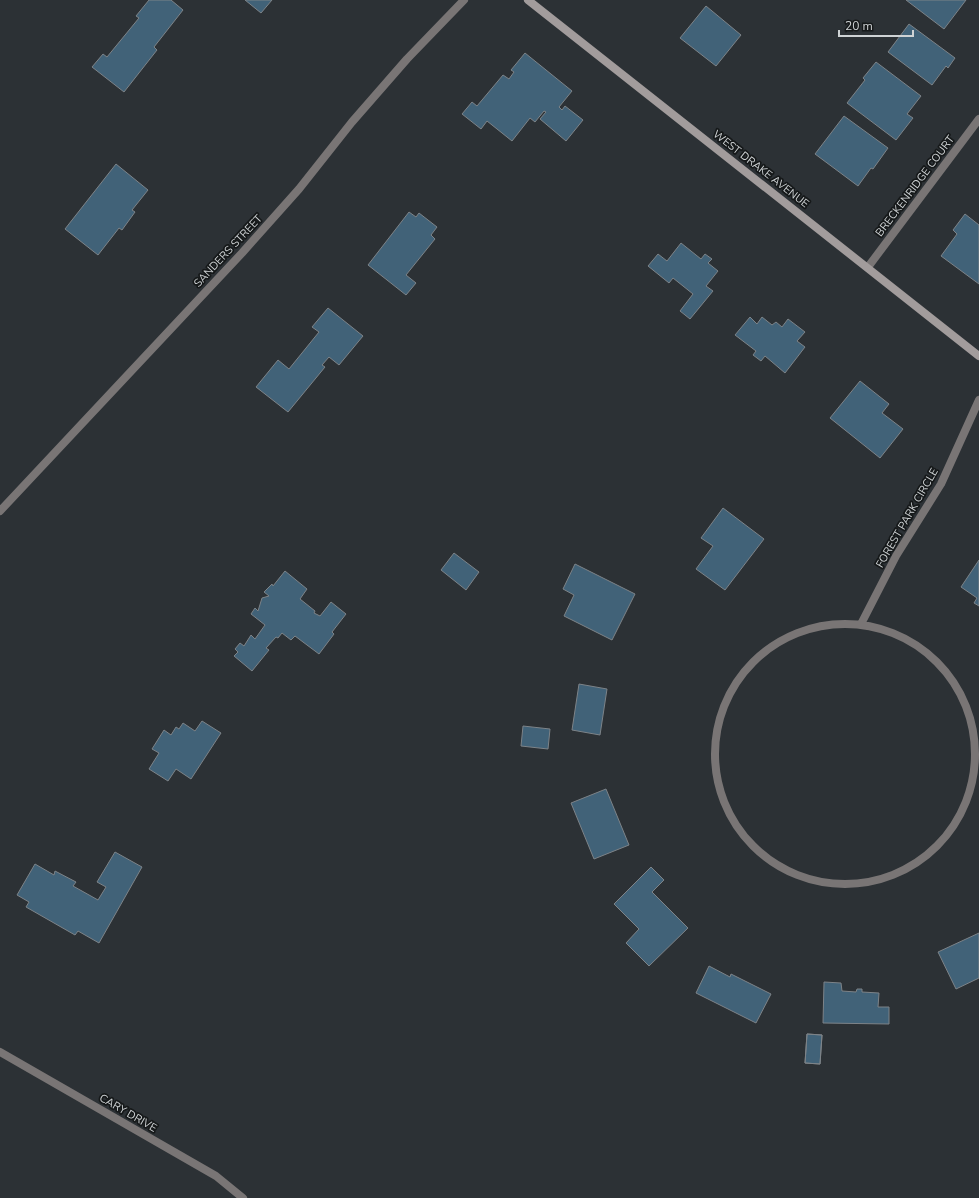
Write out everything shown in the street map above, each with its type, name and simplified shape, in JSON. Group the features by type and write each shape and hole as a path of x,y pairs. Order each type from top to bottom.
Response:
{"street":[{"name":"SANDERS STREET","path":"0,511 242,253 299,189 352,122 407,59 464,0"},
{"name":"WEST DRAKE AVENUE","path":"528,0 979,356"},
{"name":"BRECKENRIDGE COURT","path":"868,267 979,119"},
{"name":"FOREST PARK CIRCLE","path":"861,624 896,556 941,484 979,400"},
{"path":"861,624 904,637 940,664 965,701 975,744 972,789 953,829 922,861 882,880 837,885 794,875 759,852 732,821 717,781 714,740 725,700 748,665 781,639 820,625 861,624"},
{"name":"CARY DRIVE","path":"0,1052 216,1176 243,1198"}],"building":[{"path":"149,0 171,0 183,10 154,47 157,50 124,92 92,67 103,54 107,57 139,18 136,16"},
{"path":"245,0 272,0 261,13"},
{"path":"906,0 966,0 944,29"},
{"path":"706,6 741,35 716,66 680,38"},
{"path":"909,24 955,58 948,68 946,66 932,85 888,52"},
{"path":"525,53 572,91 559,107 562,110 565,106 583,120 566,141 540,119 546,112 544,111 535,122 530,118 512,141 487,121 481,129 462,114 472,102 477,106 503,75 509,79 514,72 511,70"},
{"path":"876,62 921,96 907,114 913,118 896,140 847,103 865,80 863,78"},
{"path":"844,116 888,148 873,169 871,168 858,186 815,154"},
{"path":"116,164 148,190 132,210 135,212 122,230 119,228 98,255 65,229"},
{"path":"409,212 416,217 419,213 437,227 431,235 435,239 406,275 416,283 406,295 368,265"},
{"path":"965,214 979,225 979,284 941,256 957,234 953,230"},
{"path":"681,243 701,259 705,254 712,259 708,263 718,271 706,286 713,291 690,319 680,311 693,294 673,278 669,283 648,266 658,254 667,261"},
{"path":"328,308 363,336 339,365 329,357 322,365 325,367 288,412 256,387 278,360 289,369 319,332 312,327"},
{"path":"750,317 757,324 762,317 772,325 776,322 782,327 788,319 805,332 797,341 805,347 785,373 765,356 761,361 753,355 756,351 735,335"},
{"path":"860,381 889,404 882,413 903,429 880,458 830,418"},
{"path":"723,508 764,539 725,590 696,569 713,546 701,538"},
{"path":"454,553 479,572 466,590 441,570"},
{"path":"979,560 979,606 974,603 977,598 961,587"},
{"path":"575,564 635,594 612,640 564,616 574,595 563,589"},
{"path":"285,571 307,589 300,599 315,611 314,613 320,616 331,602 346,614 332,632 334,634 319,654 295,636 291,640 282,633 266,648 269,650 252,671 234,656 238,652 235,649 240,643 244,646 251,635 255,639 265,625 251,614 255,608 258,611 262,598 269,596 264,592 272,584 273,586"},
{"path":"579,684 607,689 600,735 572,730"},
{"path":"202,721 221,733 191,779 176,769 168,781 149,769 159,753 152,749 164,730 171,735 176,727 179,729 183,723 195,731"},
{"path":"523,726 550,729 548,749 521,746"},
{"path":"606,789 629,845 594,859 571,803"},
{"path":"115,852 142,867 99,943 78,931 75,935 26,907 29,902 17,895 35,864 54,875 55,871 76,882 73,886 98,900 106,887 97,882"},
{"path":"651,867 664,880 652,892 688,928 649,966 626,943 639,929 614,904"},
{"path":"979,933 979,978 956,989 938,952"},
{"path":"709,966 730,977 731,974 771,994 756,1023 696,993"},
{"path":"824,982 841,983 842,991 856,992 857,989 862,989 862,992 879,993 878,1007 889,1007 889,1024 823,1023"},
{"path":"807,1034 822,1035 820,1064 805,1063"},
{"path":"807,1034 822,1035 820,1064 805,1063"}]}
